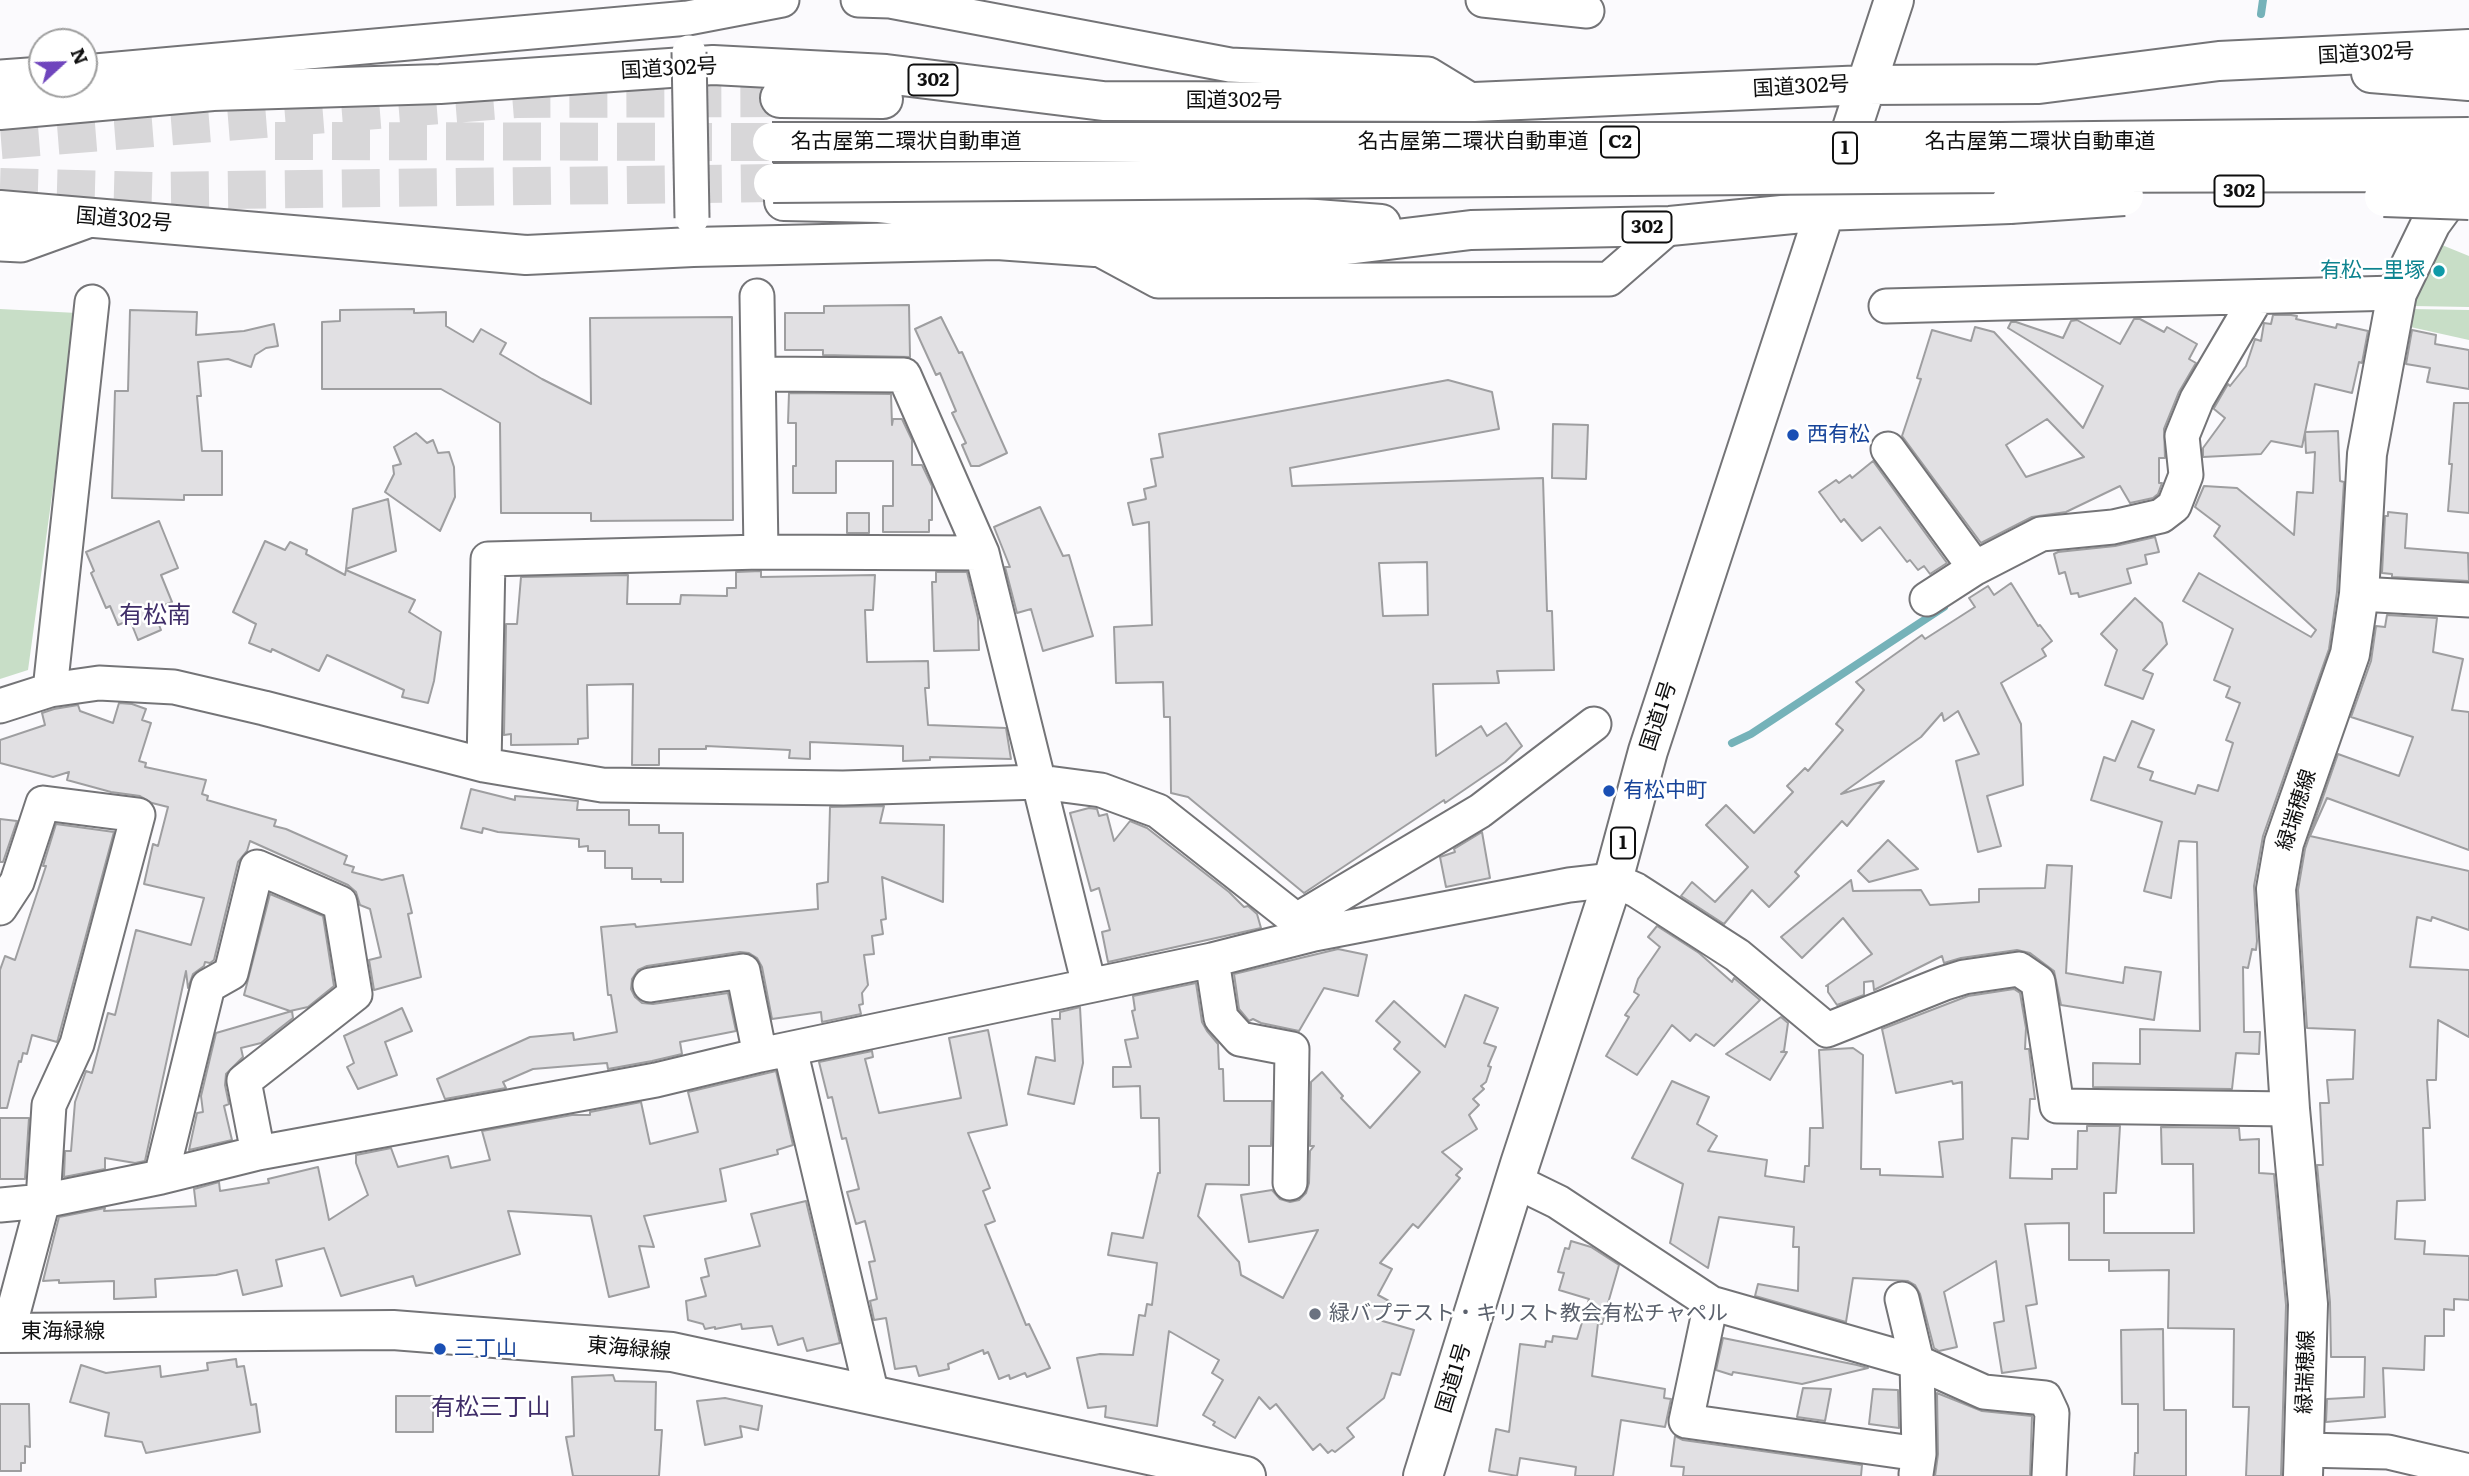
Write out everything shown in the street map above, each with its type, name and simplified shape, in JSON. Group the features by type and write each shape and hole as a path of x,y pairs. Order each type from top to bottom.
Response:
{"main road":[{"name":"国道1号","path":"1423,1476 1613,880 1648,751 1894,0"},
{"name":"国道302号","path":"0,110 213,91 440,84 713,65 886,74 1103,101 1474,102 1866,85 2039,84 2219,61 2469,49"},
{"path":"2219,61 2469,81"},
{"path":"780,98 1103,101"},
{"name":"名古屋第二環状自動車道","path":"772,142 2013,142 2469,137"},
{"name":"名古屋第二環状自動車道","path":"1471,230 1290,217 1007,216 772,192 2000,173 2469,171"},
{"name":"緑瑞穂線","path":"2303,1463 2308,1304 2290,1109 2276,890 2284,843 2350,654 2359,594 2367,454 2397,293 2431,223 2469,171"},
{"name":"国道302号","path":"0,210 526,255 693,232 998,240 1095,247 1289,252 1471,230 1670,226 1823,211 2010,204 2225,190 2469,200"},
{"name":"東海緑線","path":"4,1333 407,1331 672,1352 1246,1476"}],"street":[{"path":"98,71 782,0"},
{"path":"858,0 1008,11 1230,65 1428,74 1474,102"},
{"path":"1482,0 1587,11"},
{"path":"687,9 693,232"},
{"path":"0,77 28,75"},
{"path":"0,244 21,245 95,218"},
{"path":"1095,247 1158,281 1609,279 1670,226"},
{"path":"1886,306 2397,293"},
{"path":"757,296 761,552"},
{"path":"1927,599 1975,568 2041,534 2113,527 2161,516 2174,506 2186,475 2182,436 2197,399 2257,297"},
{"path":"50,690 92,302"},
{"path":"759,373 904,375 982,553 1089,985"},
{"path":"1888,449 1975,568"},
{"path":"484,765 488,558 761,552 982,553"},
{"path":"2359,594 2469,600"},
{"path":"0,706 50,690 99,682 174,687 484,765 602,785 843,788 1040,782 1101,790 1158,811 1306,927"},
{"path":"1306,927 1480,811 1594,724"},
{"path":"0,908 17,882 43,803 138,815 77,1044 49,1105 43,1201 4,1333"},
{"path":"161,1177 208,986 231,973 257,867 340,902 355,994 244,1081 258,1153"},
{"path":"0,1205 43,1201 161,1177 258,1153 656,1080 775,1052 1212,960 1306,927 1613,880 1636,890 1737,955 1827,1030 1945,983 1964,977 2019,969 2038,982 2057,1105 2290,1109"},
{"path":"1212,960 1221,1018 1240,1039 1292,1049 1290,1183"},
{"path":"650,985 743,971 775,1052 872,1395"},
{"path":"1515,1181 1558,1202 1711,1303 1917,1362 1984,1392 2045,1398 2052,1413 2049,1476"},
{"path":"1711,1303 1686,1421 1917,1465 1917,1362 1902,1299"},
{"path":"2303,1463 2388,1452 2469,1471"}],"green space":[{"path":"2437,243 2469,256 2469,307 2413,306"},
{"path":"0,309 77,313 28,670 0,679"},
{"path":"2411,309 2469,310 2469,340 2406,326"}],"building":[{"path":"909,305 910,357 823,355 823,350 785,350 785,313 824,313 824,306"},
{"path":"414,309 414,313 446,312 446,326 473,342 481,329 506,343 500,354 591,404 590,318 732,317 733,520 591,521 591,513 501,513 500,423 441,389 322,389 322,322 340,321 340,310"},
{"path":"130,310 197,312 196,335 244,331 274,324 278,346 266,348 255,355 251,367 228,359 198,362 201,396 197,396 202,451 222,451 222,495 184,495 184,500 112,498 115,391 128,391"},
{"path":"2273,315 2297,316 2296,319 2336,328 2337,324 2368,331 2362,363 2359,362 2352,393 2315,384 2302,447 2271,441 2261,454 2203,457 2203,448 2225,418 2214,408 2228,384 2230,386 2246,366 2255,339 2261,341 2264,323 2271,324"},
{"path":"941,317 959,353 962,352 1007,453 979,466 971,466 962,445 966,443 952,413 956,411 940,373 936,375 915,329"},
{"path":"2134,319 2140,319 2164,332 2167,327 2197,344 2189,359 2196,363 2179,392 2164,429 2165,458 2159,458 2159,483 2162,483 2158,494 2153,498 2130,503 2120,486 2066,512 2032,517 1981,543 1902,436 1921,379 1917,378 1932,330 1971,341 1975,327 1994,332 2083,428 2103,386 2008,328 2011,322 2016,322 2063,338 2071,321 2077,320 2120,344","holes":["2047,419 2084,457 2026,477 2006,445"]},
{"path":"2412,330 2436,335 2435,344 2469,350 2469,389 2427,382 2430,368 2406,364"},
{"path":"1448,380 1492,392 1499,429 1290,468 1292,486 1543,478 1547,611 1552,611 1554,670 1497,671 1499,683 1433,684 1436,756 1481,726 1487,736 1506,723 1522,746 1505,762 1445,803 1444,800 1304,893 1188,797 1171,793 1170,717 1164,717 1163,682 1116,683 1114,627 1152,625 1149,522 1133,525 1128,503 1146,499 1144,489 1156,486 1151,459 1163,457 1159,434","holes":["1427,562 1428,615 1383,616 1379,563"]},
{"path":"789,393 891,394 892,425 893,419 902,419 912,440 912,465 922,465 932,486 932,520 929,520 929,532 883,532 883,506 893,506 893,461 836,461 836,493 793,493 796,423 788,423"},
{"path":"2454,403 2469,403 2469,513 2448,511"},
{"path":"1553,424 1588,425 1586,479 1552,478"},
{"path":"2338,431 2340,481 2344,482 2337,592 2329,649 2263,836 2254,886 2256,950 2252,949 2248,968 2243,967 2244,1032 2260,1032 2259,1054 2236,1053 2232,1089 2093,1087 2093,1063 2140,1064 2140,1029 2200,1031 2197,842 2179,841 2171,898 2144,891 2162,822 2091,800 2104,757 2115,761 2132,721 2154,730 2138,767 2153,772 2150,780 2195,794 2198,785 2218,791 2233,743 2226,740 2240,703 2226,697 2230,687 2214,680 2233,629 2183,601 2199,573 2311,637 2316,630 2214,536 2220,526 2195,507 2204,486 2237,488 2294,535 2297,492 2313,493 2315,452 2306,453 2305,432"},
{"path":"416,433 427,443 433,440 438,453 449,452 454,467 455,497 440,531 385,492 394,474 393,466 401,464 394,447"},
{"path":"1873,461 1947,563 1930,574 1924,566 1918,570 1910,560 1907,562 1880,527 1862,541 1844,519 1841,522 1819,492 1836,480 1839,483 1850,475 1852,478"},
{"path":"388,499 396,551 346,569 353,509"},
{"path":"1040,507 1063,556 1069,555 1093,636 1043,651 1031,609 1017,613 1005,567 1010,567 994,527"},
{"path":"2388,512 2407,514 2405,548 2468,553 2469,581 2392,577 2392,574 2382,573 2385,516 2388,516"},
{"path":"847,513 869,513 869,533 847,533"},
{"path":"159,521 178,568 161,575 172,602 153,610 161,630 138,640 130,620 118,625 110,606 106,608 91,573 94,571 86,552"},
{"path":"2155,537 2159,552 2145,555 2147,564 2127,569 2131,583 2079,597 2078,593 2071,594 2065,572 2059,574 2054,554 2058,552 2115,546"},
{"path":"265,541 285,550 290,542 345,575 346,570 415,600 409,612 441,632 428,703 402,697 404,690 327,655 319,671 272,649 271,652 249,643 256,624 233,612"},
{"path":"761,571 761,577 875,575 873,610 865,610 867,662 928,661 929,688 925,688 928,725 1006,728 1011,759 930,757 930,760 903,761 903,746 810,742 810,759 789,758 790,750 706,746 706,749 659,749 659,765 632,765 633,684 587,685 588,738 578,739 578,744 511,745 511,734 504,735 506,624 517,624 521,577 628,575 627,604 680,604 681,595 727,596 727,588 736,588 736,572"},
{"path":"936,572 967,572 978,618 979,650 934,651 932,582 936,582"},
{"path":"2011,583 2038,626 2040,625 2052,641 2042,649 2046,656 2001,683 2021,724 2023,785 1987,796 2001,846 1978,852 1956,761 1979,754 1958,711 1944,721 1942,713 1921,737 1841,794 1884,781 1847,826 1842,821 1795,872 1799,876 1769,907 1752,890 1724,924 1681,896 1692,882 1715,902 1748,867 1706,825 1726,805 1754,833 1793,792 1787,786 1805,768 1808,771 1843,730 1836,724 1864,690 1856,682 1922,635 1925,639 1975,607 1969,598 1988,586 1994,595"},
{"path":"2135,598 2162,623 2167,644 2143,670 2153,674 2143,699 2105,685 2117,650 2101,634"},
{"path":"2387,615 2437,618 2433,652 2463,659 2452,710 2469,712 2469,850 2327,798 2310,836 2469,871 2469,930 2432,917 2431,921 2417,917 2410,967 2469,970 2469,1037 2438,1020 2436,1080 2427,1080 2430,1128 2423,1128 2425,1200 2397,1201 2395,1239 2425,1241 2424,1254 2469,1256 2469,1300 2454,1299 2454,1310 2444,1309 2444,1336 2425,1336 2424,1370 2383,1368 2385,1417 2326,1422 2327,1399 2364,1397 2365,1357 2331,1357 2330,1302 2317,1165 2323,1165 2320,1103 2329,1103 2327,1080 2353,1079 2355,1030 2307,1028 2298,890 2305,849 2338,754 2399,776 2413,737 2351,717 2371,661 2376,626 2385,627"},
{"path":"119,703 146,709 142,720 151,723 139,761 146,763 145,767 206,780 202,794 208,796 207,800 276,820 274,826 347,856 344,864 354,867 352,872 382,880 403,875 412,913 408,914 421,977 374,990 369,960 381,957 370,909 360,905 356,892 348,885 250,841 247,851 238,862 214,960 205,962 204,966 193,974 188,988 186,971 145,1161 135,1163 105,1158 105,1169 64,1177 65,1151 71,1151 75,1102 86,1071 92,1073 108,1013 115,1015 136,930 191,945 204,898 144,884 153,844 158,846 168,807 152,803 140,796 111,792 67,780 69,772 53,777 0,763 0,740 45,725 42,713 78,705 80,711 113,723"},
{"path":"471,789 515,800 515,796 578,801 577,810 629,810 629,825 659,825 659,833 683,833 683,882 632,879 632,868 605,868 605,851 588,851 588,846 579,847 579,839 498,832 483,828 482,833 461,828"},
{"path":"884,806 880,823 944,825 943,902 882,877 886,919 881,920 883,934 872,936 874,954 864,955 868,985 862,993 863,1004 859,1005 861,1014 822,1022 821,1012 772,1019 762,967 757,958 749,953 740,952 647,966 638,970 632,979 631,989 642,1003 653,1004 728,993 736,1031 680,1042 682,1054 608,1069 607,1063 533,1069 503,1082 506,1088 445,1099 437,1079 530,1037 573,1033 574,1040 617,1032 611,995 608,995 601,927 635,924 636,927 818,909 817,884 828,882 830,807"},
{"path":"1089,808 1097,809 1099,816 1107,814 1114,841 1130,821 1147,828 1229,892 1244,907 1248,906 1257,914 1261,928 1108,962 1102,932 1110,930 1099,888 1091,891 1070,813"},
{"path":"0,819 17,821 3,862 0,862"},
{"path":"56,824 114,832 57,1042 32,1035 27,1054 23,1053 21,1062 19,1061 7,1108 0,1108 0,970 5,956 15,960 46,866 43,866"},
{"path":"1482,832 1490,878 1446,887 1440,857 1455,852 1454,849"},
{"path":"1888,840 1918,869 1869,882 1858,871"},
{"path":"2047,865 2072,866 2066,973 2123,983 2125,967 2161,972 2154,1020 2061,1005 2054,971 2030,953 2017,950 1944,963 1942,956 1874,990 1873,981 1864,982 1864,995 1837,1005 1826,986 1872,954 1843,918 1802,958 1781,937 1851,880 1853,891 1921,890 1930,905 1979,902 1979,889 2045,888"},
{"path":"270,894 323,916 334,986 308,1007 290,1011 244,995"},
{"path":"1657,926 1699,953 1732,982 1734,978 1760,1000 1714,1046 1696,1034 1690,1041 1672,1025 1637,1075 1606,1056 1629,1017 1625,1015 1639,995 1634,992 1638,979 1660,947 1648,937"},
{"path":"1338,949 1367,955 1358,996 1324,988 1299,1031 1253,1019 1249,1021 1239,1009 1234,974"},
{"path":"1196,983 1202,1022 1218,1044 1219,1069 1223,1069 1224,1101 1272,1101 1271,1146 1249,1146 1249,1185 1206,1184 1198,1216 1239,1262 1241,1275 1283,1298 1318,1230 1249,1242 1241,1195 1272,1190 1280,1199 1290,1202 1299,1200 1306,1193 1310,1151 1314,1146 1310,1146 1311,1082 1322,1072 1343,1096 1341,1098 1370,1128 1420,1072 1394,1049 1400,1042 1376,1021 1394,1001 1445,1047 1465,995 1498,1008 1484,1043 1496,1047 1488,1066 1491,1067 1486,1082 1481,1086 1484,1089 1473,1099 1479,1105 1469,1115 1477,1129 1442,1152 1462,1169 1456,1175 1460,1178 1418,1228 1413,1224 1380,1263 1392,1269 1378,1295 1389,1301 1379,1320 1414,1330 1400,1375 1392,1373 1384,1398 1347,1428 1354,1437 1335,1452 1332,1450 1328,1453 1320,1444 1313,1450 1276,1404 1270,1409 1259,1397 1235,1438 1213,1425 1215,1422 1203,1415 1223,1380 1212,1373 1219,1360 1169,1331 1157,1426 1105,1417 1106,1406 1088,1408 1077,1358 1100,1354 1133,1355 1139,1315 1145,1316 1147,1304 1152,1305 1157,1263 1108,1255 1112,1233 1143,1238 1160,1173 1159,1118 1141,1118 1140,1086 1113,1087 1113,1067 1131,1067 1125,1040 1138,1038 1132,1011 1135,1010 1133,996"},
{"path":"2014,989 2020,993 2026,1028 2025,1049 2029,1049 2035,1099 2030,1099 2028,1139 2012,1138 2010,1178 2052,1179 2052,1169 2077,1169 2078,1131 2087,1131 2087,1126 2120,1126 2116,1193 2104,1193 2104,1233 2194,1233 2193,1164 2162,1164 2161,1127 2239,1128 2240,1140 2259,1139 2259,1173 2274,1174 2286,1305 2281,1476 2246,1476 2249,1407 2233,1407 2234,1329 2168,1328 2169,1270 2109,1271 2109,1260 2069,1260 2069,1223 2025,1224 2037,1304 2026,1306 2036,1368 2002,1373 1994,1323 2004,1321 1996,1261 1944,1292 1957,1347 1939,1351 1934,1348 1920,1294 1915,1285 1908,1281 1853,1278 1846,1322 1755,1296 1758,1284 1798,1291 1799,1247 1793,1247 1794,1227 1719,1217 1708,1268 1670,1243 1683,1184 1632,1158 1672,1081 1709,1097 1697,1124 1717,1136 1708,1151 1767,1160 1765,1176 1804,1182 1805,1166 1809,1166 1810,1128 1823,1128 1819,1050 1853,1048 1863,1055 1861,1169 1880,1169 1880,1175 1943,1177 1939,1142 1963,1139 1962,1082 1953,1084 1952,1081 1896,1093 1882,1029 1968,996"},
{"path":"1080,1007 1083,1063 1074,1104 1028,1094 1036,1057 1055,1061 1052,1019 1060,1019 1060,1012"},
{"path":"402,1008 412,1031 385,1042 397,1075 358,1089 347,1067 354,1063 344,1036"},
{"path":"292,1011 293,1018 261,1043 241,1048 243,1057 226,1074 229,1104 224,1106 232,1140 189,1150 197,1113 203,1112 201,1096 216,1033"},
{"path":"1781,1017 1788,1023 1784,1051 1781,1052 1787,1052 1770,1080 1726,1054"},
{"path":"988,1030 1007,1125 968,1133 990,1188 983,1191 995,1221 985,1225 1026,1325 1029,1324 1050,1368 1027,1377 1025,1373 1010,1379 1009,1375 999,1379 988,1352 984,1354 983,1350 948,1364 949,1369 919,1376 916,1366 895,1369 886,1318 874,1320 870,1301 877,1299 869,1262 875,1261 865,1221 856,1224 847,1192 859,1189 846,1138 842,1139 832,1097 828,1098 819,1062 872,1051 873,1057 865,1059 879,1113 961,1098 949,1038"},
{"path":"776,1071 793,1145 777,1150 778,1154 720,1169 726,1201 644,1216 654,1247 639,1246 649,1287 609,1297 591,1216 508,1211 520,1254 416,1286 413,1276 341,1296 324,1248 276,1260 282,1286 243,1295 237,1270 216,1275 155,1279 156,1297 114,1299 114,1281 43,1281 59,1217 105,1208 104,1211 196,1206 194,1189 219,1182 220,1191 269,1183 268,1179 318,1167 329,1220 368,1195 356,1163 356,1155 391,1148 398,1167 448,1156 451,1168 490,1160 482,1131 572,1115 590,1115 590,1112 641,1102 650,1144 698,1132 688,1092"},
{"path":"0,1118 29,1118 25,1179 0,1179"},
{"path":"806,1201 840,1343 807,1351 803,1338 778,1345 772,1326 742,1329 741,1324 705,1329 703,1324 688,1320 686,1301 706,1296 701,1278 709,1276 705,1259 760,1246 751,1214"},
{"path":"1571,1241 1591,1247 1619,1265 1602,1324 1598,1323 1592,1376 1665,1389 1664,1398 1671,1399 1665,1427 1621,1420 1613,1476 1575,1476 1576,1467 1520,1458 1517,1476 1489,1471 1496,1429 1509,1432 1520,1344 1545,1347 1546,1341 1552,1342 1553,1336 1577,1339 1589,1299 1559,1290 1564,1273 1558,1272 1565,1248 1569,1249"},
{"path":"2163,1329 2164,1410 2186,1410 2186,1476 2134,1476 2135,1453 2138,1453 2138,1404 2122,1404 2121,1330"},
{"path":"1723,1338 1868,1368 1802,1384 1733,1372 1732,1375 1716,1370"},
{"path":"236,1359 237,1367 244,1366 251,1405 256,1404 260,1432 146,1453 142,1442 105,1436 109,1413 70,1402 81,1365 106,1373 160,1366 161,1377 208,1370 207,1363"},
{"path":"613,1375 615,1381 656,1382 655,1430 662,1430 659,1476 573,1476 566,1437 574,1436 572,1377"},
{"path":"1803,1388 1831,1389 1825,1421 1797,1417"},
{"path":"1873,1389 1898,1390 1899,1428 1869,1424"},
{"path":"1937,1393 1982,1411 2032,1416 2030,1476 1935,1476 1938,1454"},
{"path":"396,1396 433,1396 433,1432 396,1432"},
{"path":"725,1398 762,1406 758,1430 740,1426 742,1437 705,1445 697,1401"},
{"path":"0,1404 29,1404 30,1447 25,1446 25,1463 21,1463 21,1471 0,1471"},
{"path":"1675,1436 1683,1440 1862,1465 1861,1476 1683,1476 1684,1467 1671,1466"}],"waterway":[{"path":"2261,14 2263,0"},
{"path":"1732,743 1751,734 1944,607"}],"tunnel":[{"path":"1,140 516,99 780,98"},
{"path":"275,141 772,142"},
{"path":"0,187 154,191 773,183"}],"place":[{"name":"有松一里塚","path":"2439,271"},
{"name":"西有松","path":"1793,435"},
{"name":"有松中町","path":"1609,791"},
{"name":"緑バプテスト・キリスト教会有松チャペル","path":"1315,1314"},
{"name":"三丁山","path":"440,1349"}],"district":[{"name":"有松南","path":"155,616"},
{"name":"有松三丁山","path":"491,1408"}]}
